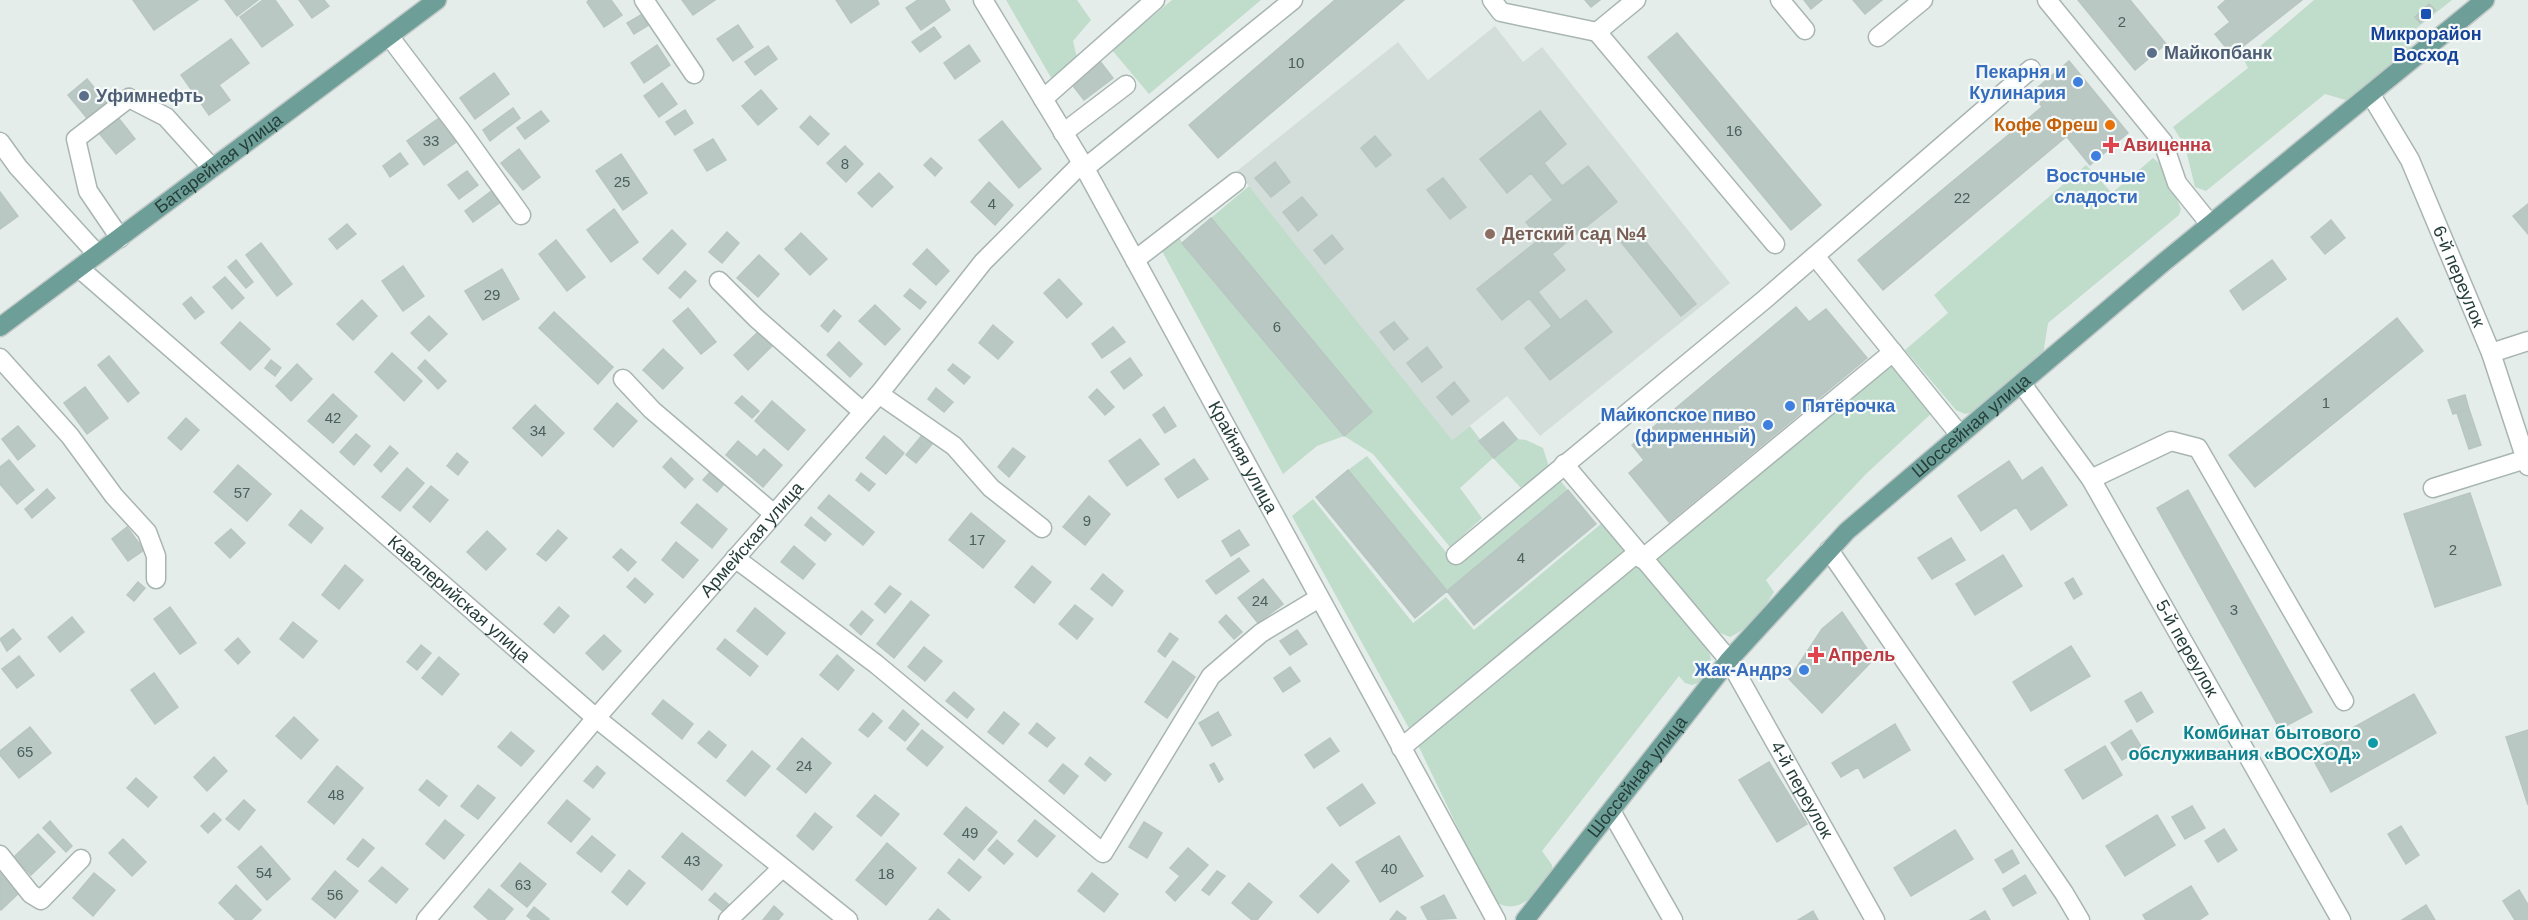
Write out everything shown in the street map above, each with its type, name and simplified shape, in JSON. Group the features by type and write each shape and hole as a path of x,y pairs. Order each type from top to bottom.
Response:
{"main road":[{"name":"Батарейная улица","path":"0,327 437,0"},
{"name":"Шоссейная улица","path":"1525,920 1728,660 1829,550 1879,503 2211,224 2485,0"}],"street":[{"path":"644,0 694,74"},
{"name":"Крайняя улица","path":"983,0 1083,166 1496,920"},
{"path":"1043,99 1155,0"},
{"name":"Армейская улица","path":"426,920 596,718 879,394 983,262 1083,166 1293,0"},
{"path":"1492,0 1501,12 1597,32 1775,244"},
{"path":"1597,32 1636,0"},
{"path":"1780,0 1805,30"},
{"path":"1878,37 1923,0"},
{"path":"2047,0 2163,142 2177,183 2211,224"},
{"path":"388,36 461,131 521,215"},
{"path":"1456,555 1815,255 2031,69"},
{"path":"1063,132 1126,85"},
{"name":"6-й переулок","path":"2371,95 2410,160 2491,353 2527,462"},
{"path":"120,238 88,191 76,140 129,98 166,117 212,168"},
{"path":"0,142 18,167 97,254"},
{"path":"1135,260 1236,182"},
{"path":"1815,255 1960,435"},
{"name":"Кавалерийская улица","path":"80,268 596,718 848,920"},
{"path":"719,280 756,318 863,412"},
{"path":"2491,353 2528,341"},
{"path":"1401,748 1893,352"},
{"path":"0,358 70,436 114,496 147,532 156,556 156,579"},
{"path":"623,379 652,411 774,514"},
{"name":"5-й переулок","path":"2022,384 2091,479 2341,920"},
{"path":"879,394 954,446 991,488 1042,528"},
{"path":"2091,479 2171,441 2198,448 2344,701"},
{"path":"2433,489 2527,462"},
{"name":"4-й переулок","path":"1564,465 1728,660 1875,920"},
{"path":"1829,550 2064,893 2080,920"},
{"path":"735,558 876,664 1103,853 1211,676 1261,633 1319,598"},
{"path":"1611,811 1673,920"},
{"path":"0,855 30,894 42,900 81,859"},
{"path":"728,920 783,868"}],"shaded area":[{"name":"Детский сад №4","path":"1495,26 1523,62 1542,47 1730,283 1540,436 1507,396 1452,440 1237,171 1398,42 1428,80"}],"green space":[{"path":"1006,0 1077,0 1091,20 1073,41 1078,62 1053,81"},
{"path":"1172,0 1261,0 1149,94 1112,50"},
{"path":"2314,0 2452,0 2413,31 2411,49 2349,101 2325,94 2206,191 2195,187 2185,146 2173,127 2248,68 2244,60"},
{"path":"2153,158 2163,166 2181,209 2179,215 2048,323 2043,355 1974,412 1965,414 1956,410 1905,350 1948,313 1934,295 2086,165 2112,193"},
{"path":"1249,186 1452,440 1470,426 1494,458 1517,439 1526,440 1543,448 1549,467 1521,488 1493,458 1460,488 1482,518 1450,547 1373,454 1344,436 1317,446 1283,474 1162,251 1179,236 1182,243 1343,436 1372,411 1211,218"},
{"path":"1894,361 1934,411 1866,474 1766,580 1774,592 1750,624 1730,637 1713,630 1653,558"},
{"path":"1367,456 1455,563 1557,477 1568,490 1447,591 1348,470"},
{"path":"1313,499 1413,623 1446,597 1474,630 1602,523 1627,555 1410,730 1292,516"},
{"path":"1634,560 1705,646 1710,655 1712,667 1701,682 1692,685 1685,683 1679,676 1542,851 1552,865 1553,872 1526,901 1519,905 1501,905 1492,899 1417,743"}],"building":[{"path":"133,0 198,0 154,30"},
{"path":"225,0 258,0 237,16"},
{"path":"263,0 275,0 293,25 262,47 240,17"},
{"path":"299,0 324,0 329,6 312,18"},
{"path":"589,0 611,0 622,15 604,27 587,2"},
{"path":"682,0 715,0 693,15"},
{"path":"836,0 877,0 879,4 851,23"},
{"path":"918,0 944,0 950,10 921,30 906,8"},
{"path":"1335,0 1404,0 1218,158 1189,125"},
{"path":"1585,0 1600,0 1591,7"},
{"path":"1804,0 1822,0 1811,9"},
{"path":"1853,0 1882,0 1865,14"},
{"path":"2078,0 2130,0 2166,44 2135,70"},
{"path":"2226,0 2302,0 2232,55 2215,34 2230,22 2218,7"},
{"path":"2429,4 2435,10 2420,23 2415,17"},
{"path":"646,12 652,23 634,34 627,23"},
{"path":"738,25 753,47 733,61 717,39"},
{"path":"934,27 941,37 920,52 912,42"},
{"path":"1677,33 1821,205 1791,230 1648,57"},
{"path":"231,39 249,63 219,85 230,100 209,115 181,75"},
{"path":"657,45 670,65 644,83 631,63"},
{"path":"969,45 980,61 955,79 944,63"},
{"path":"768,46 777,59 755,75 745,62"},
{"path":"1099,60 1113,78 1084,100 1070,82"},
{"path":"2069,61 2128,133 2090,165 2031,93"},
{"path":"494,73 509,94 475,119 460,98"},
{"name":"Уфимнефть","path":"87,79 101,96 82,112 68,95"},
{"path":"662,83 677,104 659,117 644,96"},
{"path":"761,90 777,109 758,125 742,106"},
{"path":"101,96 135,139 116,154 82,112"},
{"path":"2042,107 2067,136 1883,290 1858,260"},
{"path":"513,108 520,118 490,141 483,130"},
{"path":"685,110 693,123 675,135 666,122"},
{"path":"541,111 549,121 525,139 517,128"},
{"path":"1540,111 1566,144 1544,163 1562,186 1588,166 1617,202 1552,254 1565,270 1538,292 1560,320 1586,300 1612,332 1550,380 1525,348 1552,326 1529,298 1502,320 1477,289 1540,239 1526,222 1553,200 1531,173 1507,193 1480,159"},
{"path":"810,116 829,134 818,145 800,127"},
{"path":"439,118 456,142 424,165 407,141"},
{"path":"1002,121 1041,169 1019,188 979,140"},
{"path":"1375,136 1391,155 1376,167 1361,148"},
{"path":"713,139 726,160 707,171 694,150"},
{"path":"845,146 863,164 846,182 827,163"},
{"path":"519,149 540,177 523,190 501,163"},
{"path":"400,153 408,164 390,177 383,166"},
{"path":"621,154 647,193 623,210 596,171"},
{"path":"931,158 942,168 935,176 924,165"},
{"path":"1275,162 1290,182 1271,197 1255,178"},
{"path":"467,171 478,185 459,199 448,185"},
{"path":"879,173 893,187 872,207 858,193"},
{"path":"1443,178 1466,207 1450,219 1427,190"},
{"path":"989,182 1013,205 995,225 971,202"},
{"path":"494,189 502,201 473,222 465,211"},
{"path":"0,192 18,216 0,229"},
{"path":"1302,197 1317,215 1298,231 1283,212"},
{"path":"2528,204 2528,234 2513,216"},
{"path":"614,209 638,242 611,262 587,230"},
{"path":"1211,218 1372,412 1344,436 1182,243"},
{"path":"2331,220 2345,238 2325,254 2311,237"},
{"path":"347,224 356,234 337,249 329,239"},
{"path":"672,230 686,244 658,274 643,259"},
{"path":"1636,230 1696,304 1681,316 1621,242"},
{"path":"727,232 739,243 722,263 709,252"},
{"path":"801,233 827,259 810,275 785,249"},
{"path":"1332,235 1343,249 1325,264 1314,250"},
{"path":"556,240 585,277 567,291 539,254"},
{"path":"261,243 292,284 277,296 246,255"},
{"path":"927,249 949,271 936,285 913,264"},
{"path":"759,255 779,274 758,297 737,278"},
{"path":"236,260 253,282 246,288 228,267"},
{"path":"2272,260 2286,279 2243,310 2230,291"},
{"path":"403,266 424,296 403,311 382,281"},
{"path":"502,269 519,299 483,320 465,291"},
{"path":"685,271 696,281 680,298 669,288"},
{"path":"225,277 244,298 232,309 213,287"},
{"path":"1059,279 1082,304 1067,318 1044,293"},
{"path":"910,289 926,302 920,309 904,296"},
{"path":"191,297 204,312 195,319 183,304"},
{"path":"362,300 377,316 353,340 337,324"},
{"path":"875,305 900,329 885,345 859,321"},
{"path":"1796,307 1809,322 1826,309 1867,358 1669,522 1629,473 1644,460 1632,445"},
{"path":"688,308 716,342 701,354 673,321"},
{"path":"834,310 841,316 828,332 821,326"},
{"path":"554,312 613,367 598,384 539,328"},
{"path":"429,316 447,334 429,351 411,333"},
{"path":"2397,318 2423,351 2255,487 2229,455"},
{"path":"240,322 270,349 250,370 221,343"},
{"path":"1394,322 1408,339 1394,350 1380,332"},
{"path":"993,325 1013,342 998,359 979,343"},
{"path":"1113,327 1125,342 1102,358 1092,344"},
{"path":"758,332 772,346 748,370 734,355"},
{"path":"839,342 862,364 850,377 827,355"},
{"path":"1427,347 1442,367 1422,382 1407,363"},
{"path":"663,349 683,368 663,389 643,370"},
{"path":"392,353 422,381 404,401 375,372"},
{"path":"109,356 139,393 128,402 98,365"},
{"path":"1130,358 1142,375 1124,389 1111,372"},
{"path":"271,360 281,368 275,376 265,368"},
{"path":"425,360 446,381 438,389 418,368"},
{"path":"297,364 312,379 291,401 276,386"},
{"path":"953,364 970,377 964,384 948,370"},
{"path":"1454,382 1469,401 1452,415 1437,397"},
{"path":"85,387 108,418 87,434 64,403"},
{"path":"936,388 953,402 944,412 928,399"},
{"path":"1097,389 1114,407 1105,415 1089,397"},
{"path":"333,394 357,416 333,443 308,421"},
{"path":"2465,395 2469,409 2453,414 2448,400"},
{"path":"742,396 759,411 752,418 735,403"},
{"path":"772,401 805,430 788,450 755,421"},
{"path":"617,403 637,421 613,447 594,429"},
{"path":"535,405 564,433 542,456 513,428"},
{"path":"1164,407 1176,426 1165,433 1153,415"},
{"path":"2469,409 2474,424 2462,428 2457,413"},
{"path":"186,418 199,430 181,450 168,438"},
{"path":"1503,422 1517,439 1494,458 1479,441"},
{"path":"2474,424 2481,445 2469,449 2462,428"},
{"path":"18,426 35,446 18,460 2,439"},
{"path":"356,434 370,446 354,465 340,452"},
{"path":"923,434 933,443 916,463 906,455"},
{"path":"884,436 904,453 886,474 866,458"},
{"path":"1140,439 1159,464 1127,486 1109,461"},
{"path":"738,441 757,457 764,449 782,465 763,487 726,455"},
{"path":"390,446 398,453 381,472 374,465"},
{"path":"1013,448 1025,457 1009,477 998,467"},
{"path":"457,453 468,462 458,475 447,466"},
{"path":"671,458 693,479 685,488 663,467"},
{"path":"1194,459 1208,479 1178,498 1165,479"},
{"path":"9,460 34,490 17,504 0,484 0,467"},
{"path":"2009,461 2022,481 2042,467 2067,505 2031,530 2016,507 1981,531 1958,496"},
{"path":"238,465 271,494 247,521 214,492"},
{"path":"407,468 424,483 400,511 382,497"},
{"path":"1348,470 1447,591 1415,618 1316,497"},
{"path":"710,472 724,484 717,492 703,480"},
{"path":"861,473 875,484 869,491 856,480"},
{"path":"431,486 448,500 430,522 413,507"},
{"path":"47,489 55,498 32,518 25,509"},
{"path":"1568,490 1596,524 1474,625 1447,591"},
{"path":"2188,490 2312,712 2280,729 2157,508"},
{"path":"2470,493 2501,585 2435,607 2404,514"},
{"path":"829,495 874,532 863,545 818,508"},
{"path":"1089,496 1110,514 1085,545 1063,527"},
{"path":"697,504 727,529 712,548 681,523"},
{"path":"301,510 323,528 311,543 289,525"},
{"path":"971,513 1005,541 983,568 949,540"},
{"path":"811,517 831,534 825,541 805,525"},
{"path":"127,527 144,550 128,561 112,539"},
{"path":"231,529 245,543 230,558 215,543"},
{"path":"558,530 567,538 546,561 537,554"},
{"path":"1239,530 1249,545 1231,556 1222,541"},
{"path":"487,531 506,549 486,570 467,552"},
{"path":"1951,538 1965,560 1932,579 1918,558"},
{"path":"676,542 698,560 683,578 662,560"},
{"path":"794,546 815,564 803,579 781,562"},
{"path":"621,549 636,562 628,571 613,557"},
{"path":"2003,555 2022,586 1975,615 1956,584"},
{"path":"1239,558 1249,571 1216,594 1206,581"},
{"path":"345,565 363,580 339,609 322,595"},
{"path":"1032,566 1051,582 1034,603 1015,587"},
{"path":"1103,574 1123,591 1112,606 1091,589"},
{"path":"635,578 653,594 645,603 627,587"},
{"path":"2073,578 2082,594 2074,599 2065,583"},
{"path":"1263,579 1283,604 1258,623 1238,598"},
{"path":"138,582 145,588 134,601 127,595"},
{"path":"890,586 901,594 885,613 875,604"},
{"path":"911,601 929,615 894,658 877,644"},
{"path":"1075,605 1093,619 1077,639 1059,624"},
{"path":"170,607 196,643 180,654 154,619"},
{"path":"559,607 569,616 554,633 544,624"},
{"path":"755,608 785,633 767,655 737,631"},
{"path":"862,611 873,620 861,635 850,625"},
{"path":"1842,612 1874,659 1822,713 1789,679 1822,629"},
{"path":"1226,615 1242,632 1234,639 1219,622"},
{"path":"72,617 84,632 60,652 48,637"},
{"path":"293,622 317,641 303,658 280,639"},
{"path":"13,629 21,639 7,651 0,639"},
{"path":"1297,630 1307,644 1290,655 1280,641"},
{"path":"1170,633 1178,639 1165,657 1158,651"},
{"path":"604,635 621,651 603,670 586,653"},
{"path":"238,638 250,652 238,664 225,650"},
{"path":"725,639 758,666 750,676 717,649"},
{"path":"421,645 431,653 417,670 407,662"},
{"path":"2071,646 2090,676 2031,711 2013,682"},
{"path":"924,647 942,661 925,681 908,667"},
{"path":"837,655 854,670 838,690 820,675"},
{"path":"19,656 34,675 17,688 2,669"},
{"path":"439,657 459,674 442,695 422,678"},
{"path":"1173,661 1195,677 1167,718 1145,702"},
{"path":"1290,667 1300,681 1283,692 1274,678"},
{"path":"154,673 178,707 155,724 131,690"},
{"path":"954,692 974,709 967,718 946,701"},
{"path":"2141,692 2153,712 2137,722 2125,701"},
{"name":"Комбинат бытового обслуживания «ВОСХОД»","path":"2414,694 2436,733 2331,792 2309,752"},
{"path":"663,700 693,724 682,739 652,714"},
{"path":"903,710 919,724 905,741 889,728"},
{"path":"1004,712 1019,724 1003,744 988,732"},
{"path":"1218,712 1231,735 1212,746 1199,723"},
{"path":"873,713 882,721 868,737 859,730"},
{"path":"294,717 318,740 301,759 276,736"},
{"path":"1037,723 1055,738 1047,747 1029,733"},
{"path":"1895,724 1910,750 1864,778 1858,767 1841,777 1832,763"},
{"path":"30,727 51,753 19,778 0,755 0,751"},
{"path":"922,730 943,747 927,766 907,749"},
{"path":"2131,730 2142,748 2122,760 2111,743"},
{"path":"2528,730 2528,805 2506,737"},
{"path":"709,731 726,745 716,758 698,743"},
{"path":"511,732 534,751 521,766 498,747"},
{"path":"802,738 831,763 806,793 777,769"},
{"path":"1330,738 1339,751 1314,768 1305,755"},
{"path":"2105,746 2122,775 2083,799 2065,770"},
{"path":"752,751 770,766 745,796 727,781"},
{"path":"214,757 227,771 207,791 194,777"},
{"path":"1090,757 1111,774 1105,781 1085,764"},
{"path":"1769,762 1807,824 1777,842 1739,780"},
{"path":"1214,763 1223,779 1219,782 1210,765"},
{"path":"1063,764 1078,776 1064,794 1049,781"},
{"path":"337,766 363,788 334,824 308,802"},
{"path":"597,766 605,773 593,788 584,781"},
{"path":"136,778 157,797 148,807 127,788"},
{"path":"427,780 447,796 439,806 419,790"},
{"path":"1362,784 1375,803 1340,826 1327,808"},
{"path":"478,785 495,798 478,819 461,806"},
{"path":"875,795 899,814 881,836 857,816"},
{"path":"244,800 255,810 239,830 226,819"},
{"path":"567,800 590,819 571,842 548,823"},
{"path":"2192,806 2205,828 2185,839 2172,817"},
{"path":"966,807 997,832 974,860 944,834"},
{"path":"214,813 221,820 208,833 201,826"},
{"path":"815,813 832,827 813,850 797,836"},
{"path":"2157,815 2175,845 2125,876 2106,846"},
{"path":"445,820 464,835 444,859 426,844"},
{"path":"1035,820 1055,836 1037,857 1018,841"},
{"path":"50,821 72,846 66,852 43,828"},
{"path":"1144,822 1162,833 1147,858 1129,847"},
{"path":"2401,826 2419,855 2406,864 2388,834"},
{"path":"2224,829 2237,850 2218,862 2205,841"},
{"path":"1955,830 1973,859 1911,896 1894,868"},
{"path":"682,833 722,865 702,890 662,857"},
{"path":"38,834 55,852 31,875 14,857"},
{"path":"592,836 615,855 601,872 577,853"},
{"path":"1399,836 1423,876 1380,902 1356,862"},
{"path":"123,839 146,862 132,876 109,853"},
{"path":"363,839 374,848 358,867 347,859"},
{"path":"997,840 1013,854 1004,864 988,850"},
{"path":"887,843 916,868 886,905 856,880"},
{"path":"261,846 290,879 267,900 238,867"},
{"path":"1188,848 1208,865 1175,901 1166,892 1180,876 1170,868"},
{"path":"2012,850 2019,863 2003,873 1995,860"},
{"path":"959,859 981,877 969,891 948,873"},
{"path":"520,863 546,884 527,907 501,886"},
{"path":"1332,864 1349,881 1318,913 1300,896"},
{"path":"382,867 408,889 396,903 369,881"},
{"path":"1,869 22,890 1,910 0,909"},
{"path":"629,870 645,883 627,905 612,892"},
{"path":"335,871 358,891 335,918 312,899"},
{"path":"1217,871 1225,876 1209,895 1202,890"},
{"path":"94,873 115,890 93,916 73,898"},
{"path":"1092,873 1118,894 1104,912 1078,891"},
{"path":"2025,875 2036,893 2013,906 2003,889"},
{"path":"1249,883 1272,902 1257,920 1252,920 1232,903"},
{"path":"236,885 261,910 251,920 236,920 219,903"},
{"path":"2191,886 2208,914 2199,920 2146,920 2143,915"},
{"path":"489,889 513,909 504,920 489,920 474,907"},
{"path":"2519,890 2528,905 2528,920 2515,920 2503,901"},
{"path":"715,893 732,907 726,914 709,900"},
{"path":"1444,895 1456,918 1428,920 1421,907"},
{"path":"2426,905 2435,920 2402,920"},
{"path":"774,906 783,914 778,920 763,920"},
{"path":"534,907 549,919 532,920 527,916"},
{"path":"938,909 950,920 929,920"},
{"path":"1397,911 1406,918 1405,920 1390,920"},
{"path":"1813,911 1818,920 1798,920"},
{"path":"1985,911 1990,920 1970,920"}],"place":[{"name":"Микрорайон Восход","path":"2426,14"},
{"name":"Майкопбанк","path":"2152,53"},
{"name":"Пекарня и Кулинария","path":"2078,82"},
{"name":"Уфимнефть","path":"84,96"},
{"name":"Кофе Фреш","path":"2110,125"},
{"name":"Авиценна","path":"2111,145"},
{"name":"Восточные сладости","path":"2096,156"},
{"name":"Детский сад №4","path":"1490,234"},
{"name":"Пятёрочка","path":"1790,406"},
{"name":"Майкопское пиво (фирменный)","path":"1768,425"},
{"name":"Апрель","path":"1816,655"},
{"name":"Жак-Андрэ","path":"1804,670"},
{"name":"Комбинат бытового обслуживания «ВОСХОД»","path":"2373,743"}]}
